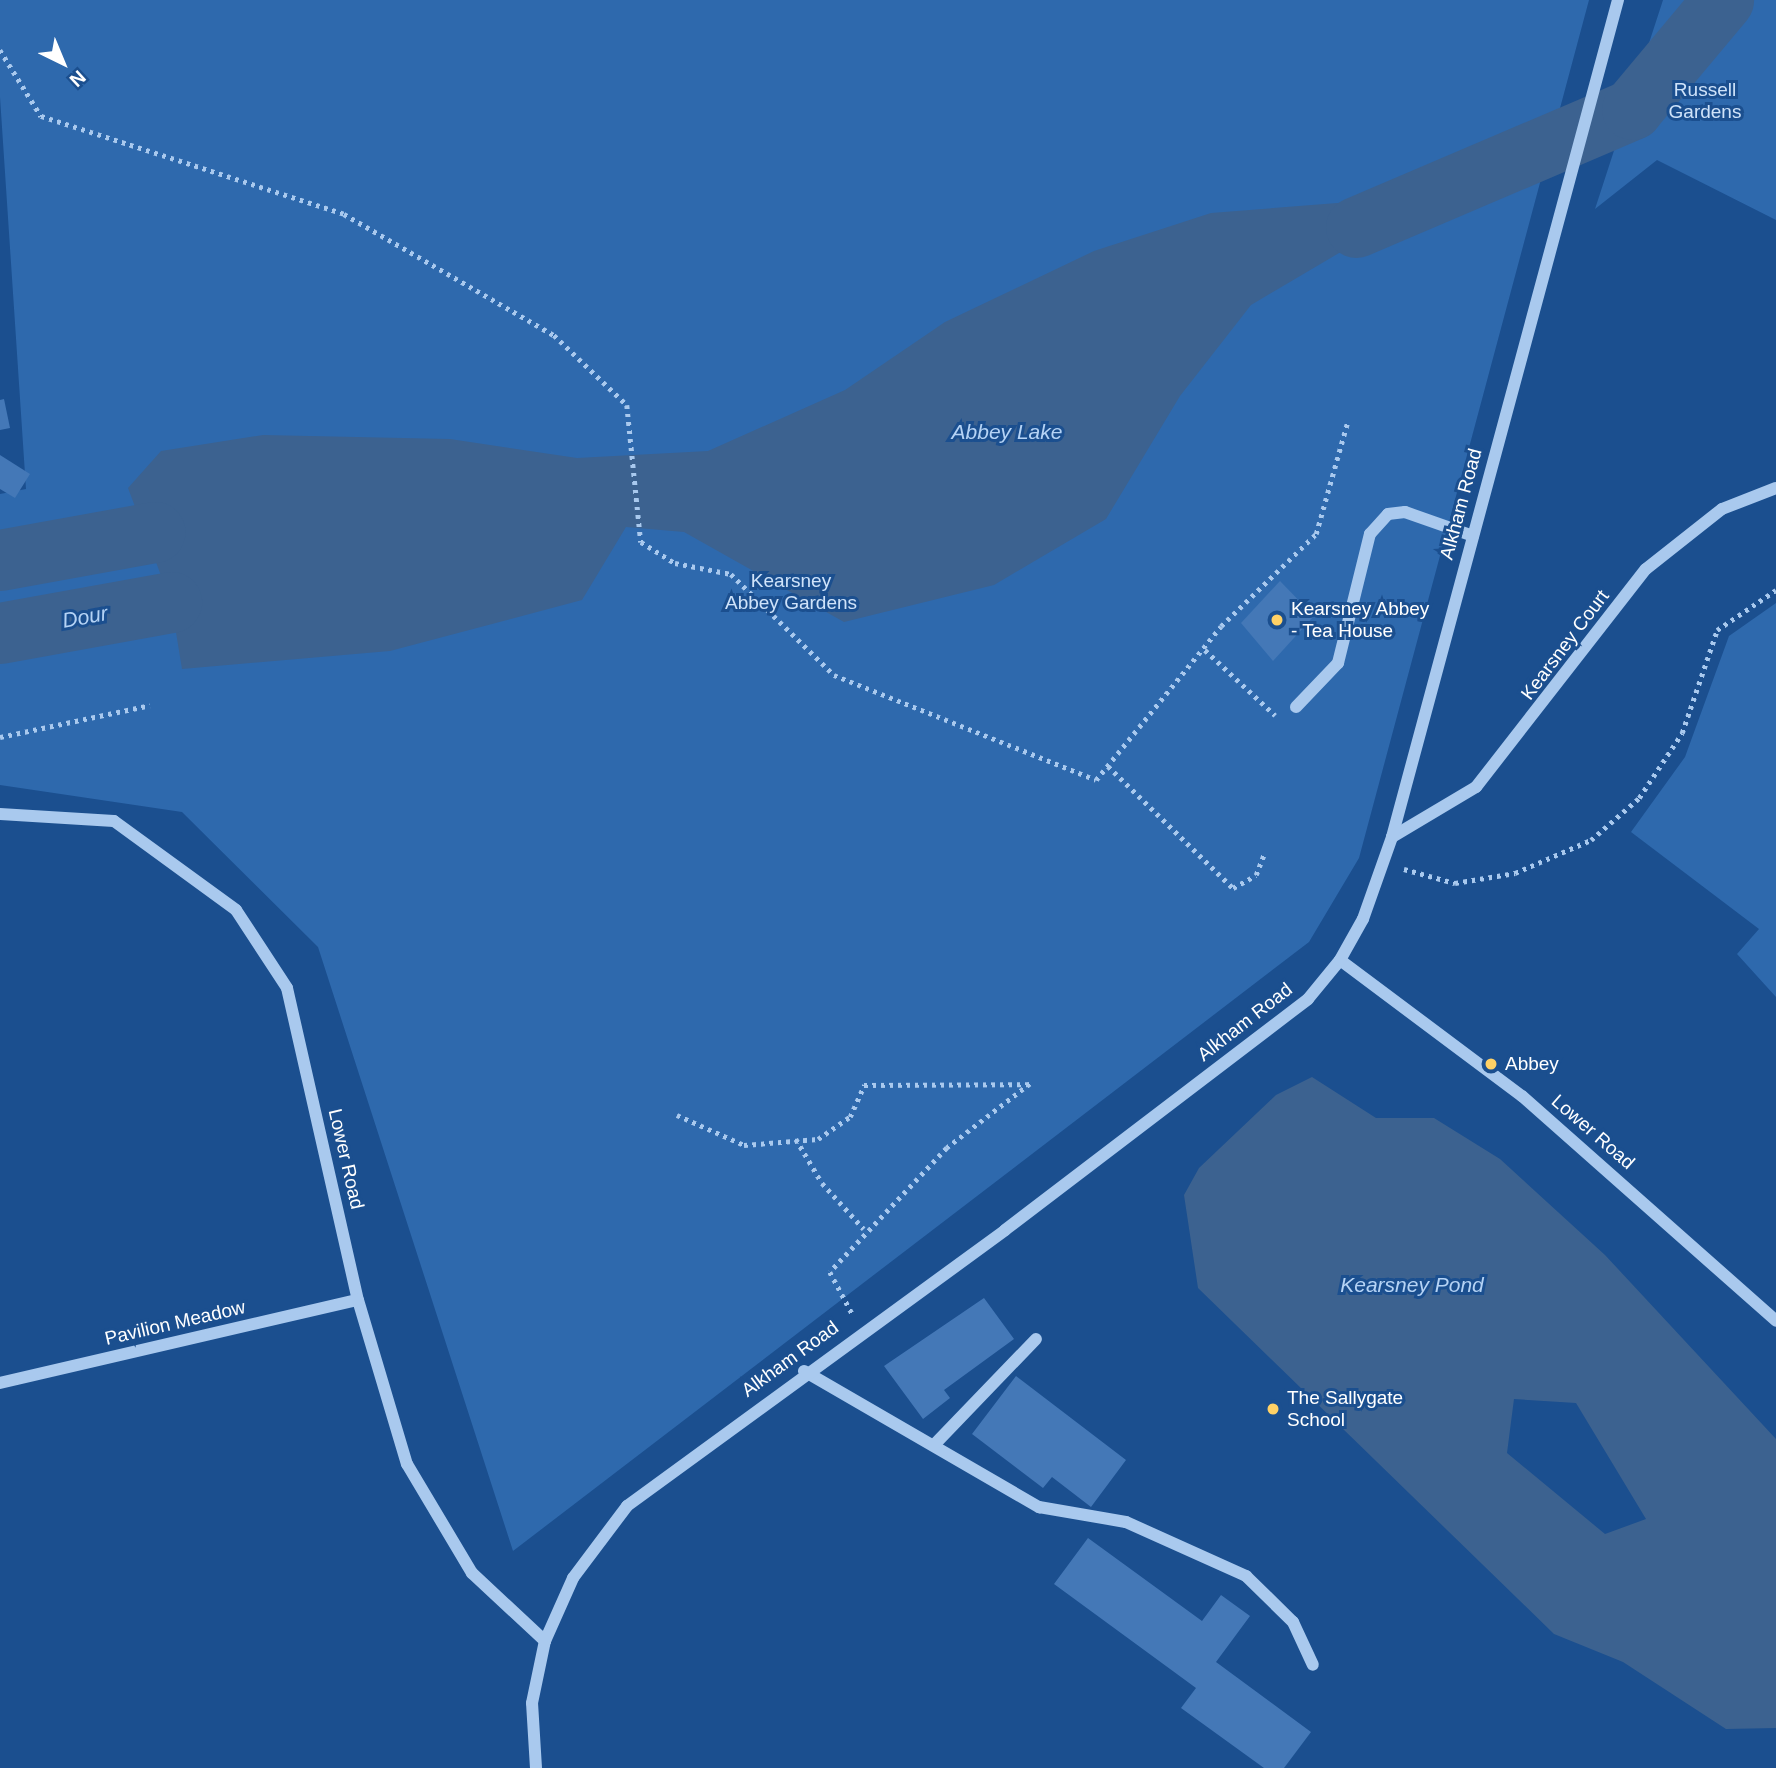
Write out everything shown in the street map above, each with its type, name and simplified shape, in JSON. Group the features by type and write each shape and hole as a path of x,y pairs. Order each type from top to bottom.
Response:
{"street":[{"name":"Alkham Road","path":"536,1768 532,1703 545,1641 573,1578 627,1506 804,1371 1005,1230 1308,999 1340,960 1392,837 1556,218 1618,0"},
{"name":"Kearsney Court","path":"1392,837 1476,787 1646,569 1722,509 1776,488"},
{"path":"1296,707 1338,663 1370,534 1388,514 1405,512 1473,536"},
{"name":"Lower Road","path":"0,814 114,821 236,910 287,988 358,1300 407,1464 472,1573 545,1641"},
{"name":"Lower Road","path":"1340,960 1522,1096 1776,1321"},
{"name":"Pavilion Meadow","path":"0,1383 358,1300"},
{"path":"934,1446 1036,1339"},
{"path":"804,1371 1038,1507 1126,1522 1246,1576 1293,1622 1313,1665"}],"path":[{"path":"0,50 41,116 344,214 474,285 554,335 627,405 641,542 675,563 731,574 834,675 1096,780 1205,650 1221,626 1315,534 1348,420"},
{"path":"1382,863 1455,883 1515,873 1591,840 1639,798 1682,733 1717,630 1776,590"},
{"path":"1205,650 1271,716 1296,707"},
{"path":"0,737 150,705"},
{"path":"1108,766 1233,888 1256,875 1265,852"},
{"path":"677,1115 744,1145 818,1139 850,1117 864,1085 1030,1084 947,1148 864,1229 830,1272 861,1331"},
{"path":"796,1139 822,1183 864,1229"}],"green space":[{"name":"Kearsney Abbey Gardens","path":"0,0 1589,0 1359,858 1309,942 513,1551 318,947 182,812 0,785 0,494 26,489 0,97"},
{"name":"Russell Gardens","path":"1663,0 1776,0 1776,220 1657,160 1595,209"},
{"path":"1776,603 1776,997 1737,954 1759,929 1631,832 1685,757 1729,636"}],"water":[{"name":"Abbey Lake","path":"1350,202 1356,243 1251,305 1180,396 1106,519 994,585 844,622 684,532 626,527 582,600 390,651 182,669 171,602 128,488 161,451 263,435 450,439 577,458 708,451 845,390 945,322 1094,251 1211,213"},
{"name":"Kearsney Pond","path":"1312,1077 1376,1118 1434,1118 1500,1159 1605,1255 1776,1439 1776,1728 1726,1729 1623,1662 1554,1634 1198,1288 1184,1195 1199,1168 1276,1095","holes":["1514,1399 1576,1403 1646,1519 1605,1534 1507,1453"]}],"building":[{"path":"4,399 10,428 0,430 0,400"},
{"path":"0,455 30,474 15,498 0,489"},
{"name":"Kearsney Abbey - Tea House","path":"1280,581 1314,616 1273,661 1241,623"},
{"path":"984,1298 1014,1339 944,1390 950,1398 923,1419 884,1366"},
{"path":"1016,1376 1126,1460 1091,1507 1052,1477 1043,1488 972,1434"},
{"path":"1088,1538 1202,1621 1221,1595 1250,1616 1216,1662 1311,1732 1284,1768 1264,1768 1181,1708 1196,1688 1054,1584"}],"waterway":[{"path":"1356,227 1632,109 1723,0"},
{"name":"Dour","path":"0,560 154,532"},
{"name":"Dour","path":"0,633 171,602"}],"place":[{"name":"Kearsney Abbey - Tea House","path":"1277,620"},
{"name":"Abbey","path":"1491,1064"},
{"name":"The Sallygate School","path":"1273,1409"}]}
